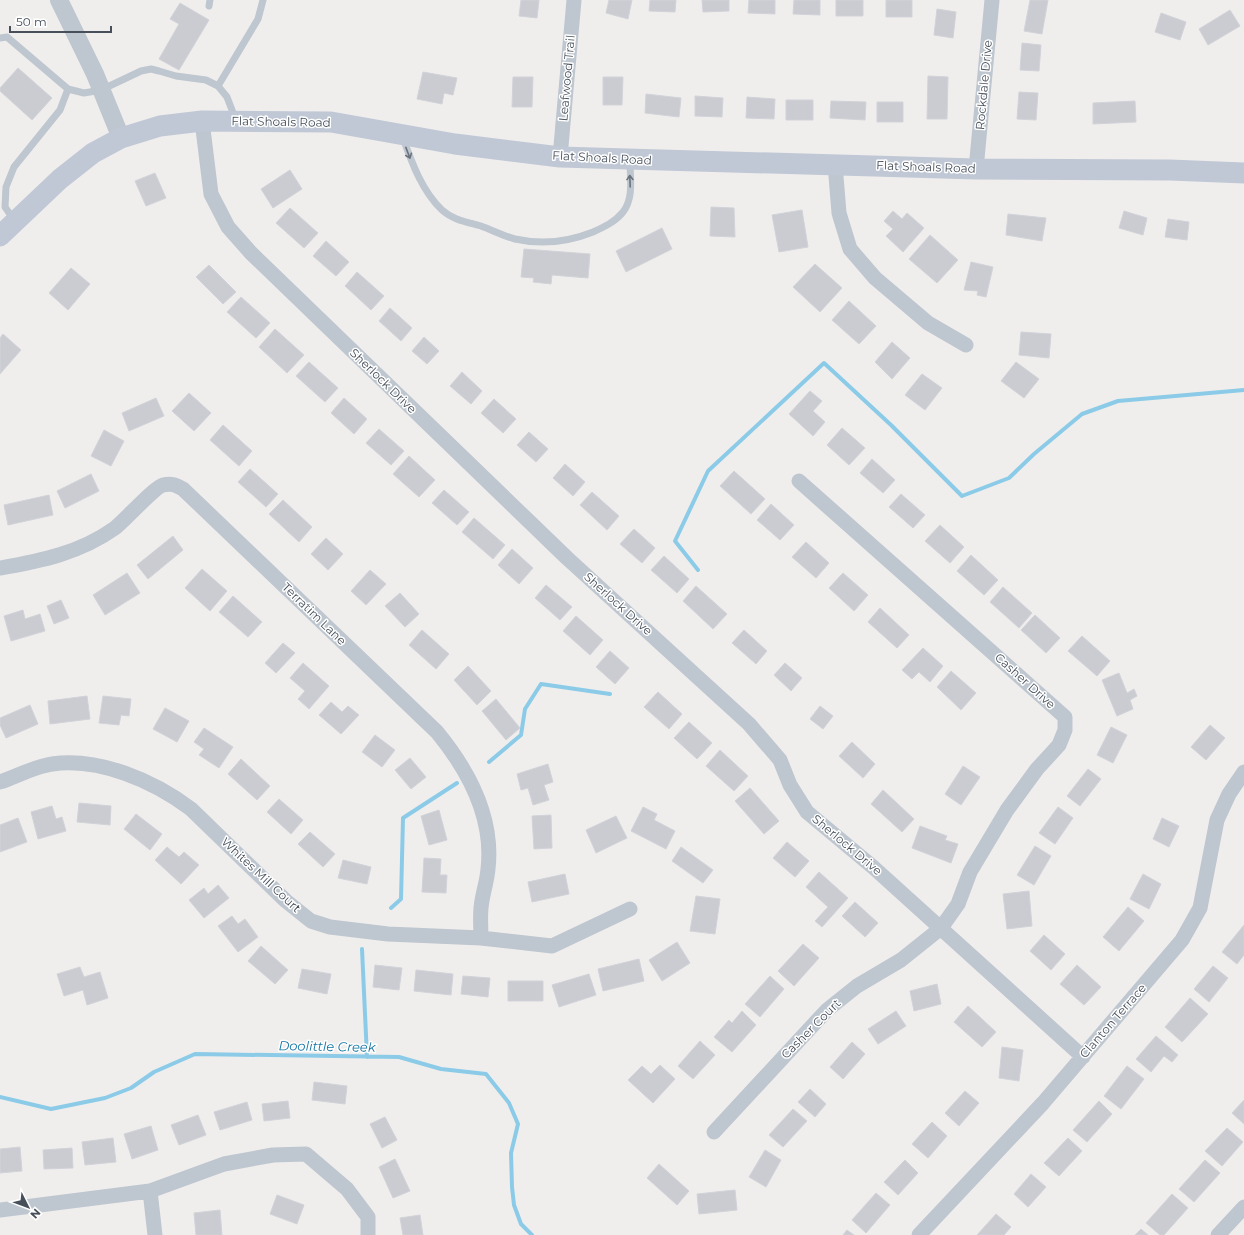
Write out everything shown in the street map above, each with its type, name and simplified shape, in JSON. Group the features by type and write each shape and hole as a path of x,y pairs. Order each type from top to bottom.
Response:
{"main road":[{"name":"Flat Shoals Road","path":"0,236 10,214 60,179 93,153 121,138 160,126 202,121 331,122 455,144 560,157 976,169 1170,170 1244,173"}],"street":[{"path":"59,0 101,90 121,138"},
{"name":"Leafwood Trail","path":"560,157 574,0"},
{"name":"Rockdale Drive","path":"976,169 992,0"},
{"name":"Sherlock Drive","path":"202,121 211,194 228,227 251,253 562,552 749,724 780,760 790,785 807,812 874,867 1083,1057"},
{"path":"835,164 839,213 850,249 875,278 928,323 966,345"},
{"name":"Casher Drive","path":"799,481 1065,717 1065,730 1059,745 1037,769 1006,810 970,872 958,904 941,928"},
{"name":"Terratim Lane","path":"0,568 38,561 80,548 115,528 161,486 174,484 183,489 437,732 456,754 475,790 486,828 488,868 481,907 481,938"},
{"name":"Whites Mill Court","path":"0,782 51,764 80,764 120,771 157,786 191,809 286,901 311,921 330,927 388,934 481,938 552,946 630,909"},
{"name":"Clanton Terrace","path":"919,1235 1043,1103 1185,934 1200,908 1217,820 1229,794 1244,772"},
{"name":"Casher Court","path":"714,1132 827,1010 857,986 901,960 941,928"},
{"path":"0,1210 150,1191 224,1164 273,1155 306,1154 347,1189 368,1217 368,1235"},
{"path":"150,1191 155,1235"},
{"path":"1218,1235 1244,1207"}],"lane":[{"path":"218,86 258,19 263,0"},
{"path":"0,38 7,38 68,89 84,93 101,90 141,71 151,69 176,76 206,80 218,86 228,97 236,121"},
{"path":"10,214 6,187 14,167 60,110 68,89"},
{"path":"401,135 416,172 424,186 441,209 452,218 515,239 551,242 574,240 609,224 623,212 627,203 630,192 630,159"}],"building":[{"path":"521,0 539,0 537,18 519,16"},
{"path":"609,0 632,0 628,19 606,13"},
{"path":"650,0 676,0 675,12 649,11"},
{"path":"702,0 729,0 729,11 703,12"},
{"path":"749,0 775,0 775,14 748,13"},
{"path":"794,0 820,0 820,15 793,14"},
{"path":"836,0 863,0 863,16 836,16"},
{"path":"886,0 912,0 912,17 886,17"},
{"path":"1030,0 1048,0 1042,34 1024,31"},
{"path":"180,3 209,20 179,70 159,59 179,24 170,19"},
{"path":"937,9 956,12 953,38 934,35"},
{"path":"1230,10 1240,26 1208,45 1199,29"},
{"path":"1161,13 1186,22 1180,40 1155,32"},
{"path":"1022,43 1041,45 1039,71 1020,70"},
{"path":"18,68 52,98 32,120 0,91 0,88"},
{"path":"423,72 457,78 453,95 444,93 442,104 417,99"},
{"path":"928,76 948,77 947,119 927,119"},
{"path":"513,77 533,77 532,107 512,107"},
{"path":"603,77 623,77 622,105 603,105"},
{"path":"1019,92 1038,93 1036,120 1017,119"},
{"path":"646,94 681,98 679,117 645,113"},
{"path":"695,96 723,98 722,117 695,116"},
{"path":"747,97 775,99 774,119 746,118"},
{"path":"786,100 813,100 813,120 786,120"},
{"path":"831,101 866,102 865,120 830,118"},
{"path":"1135,101 1136,122 1093,124 1093,103"},
{"path":"877,102 903,102 903,122 877,122"},
{"path":"290,170 302,189 273,208 261,189"},
{"path":"155,173 166,198 146,206 135,181"},
{"path":"711,207 734,208 735,237 710,236"},
{"path":"290,208 318,233 304,248 276,223"},
{"path":"802,210 808,247 779,252 772,215"},
{"path":"893,211 902,219 907,213 924,228 903,252 886,236 893,229 884,221"},
{"path":"1124,211 1147,218 1143,235 1119,228"},
{"path":"1008,214 1046,218 1042,241 1006,235"},
{"path":"1168,219 1189,222 1187,240 1165,237"},
{"path":"662,228 672,249 626,272 616,251"},
{"path":"930,235 958,260 937,283 909,259"},
{"path":"326,241 349,262 336,276 313,256"},
{"path":"524,249 590,254 588,278 552,275 551,284 533,282 534,278 521,277"},
{"path":"971,262 993,267 986,297 977,295 978,291 964,290"},
{"path":"815,264 842,288 820,312 793,287"},
{"path":"209,265 236,292 223,304 196,277"},
{"path":"71,268 90,284 68,310 49,293"},
{"path":"357,272 384,296 371,310 345,286"},
{"path":"241,297 270,323 256,338 227,312"},
{"path":"849,301 876,326 859,344 832,320"},
{"path":"390,308 412,328 401,341 379,321"},
{"path":"275,329 304,355 287,373 259,347"},
{"path":"1021,332 1051,334 1049,358 1019,355"},
{"path":"3,334 21,350 0,374 0,338"},
{"path":"424,337 439,351 427,364 412,351"},
{"path":"892,342 910,358 892,379 875,362"},
{"path":"309,362 338,388 325,402 296,376"},
{"path":"1016,362 1039,379 1024,398 1001,381"},
{"path":"462,372 482,391 471,404 450,386"},
{"path":"922,374 942,388 925,410 905,395"},
{"path":"810,391 822,401 813,411 825,422 813,436 789,414"},
{"path":"189,393 211,413 194,431 172,411"},
{"path":"156,398 164,416 129,431 122,413"},
{"path":"344,398 367,419 354,434 331,413"},
{"path":"494,399 516,419 503,433 481,413"},
{"path":"223,425 252,451 239,466 210,440"},
{"path":"842,428 865,448 849,465 827,445"},
{"path":"379,429 404,451 391,465 366,443"},
{"path":"104,430 124,441 111,466 91,456"},
{"path":"529,432 548,449 536,462 517,445"},
{"path":"409,456 435,480 419,497 393,474"},
{"path":"872,459 895,480 883,493 860,473"},
{"path":"565,464 585,482 573,496 553,478"},
{"path":"250,469 278,494 266,507 238,482"},
{"path":"734,471 765,499 751,514 720,486"},
{"path":"91,474 99,491 65,508 57,491"},
{"path":"444,490 469,512 457,525 432,503"},
{"path":"592,492 619,516 607,530 580,505"},
{"path":"901,494 925,515 913,528 889,507"},
{"path":"49,495 53,515 8,525 4,505"},
{"path":"283,500 312,527 299,542 269,514"},
{"path":"771,504 794,525 780,540 757,520"},
{"path":"474,518 505,545 493,559 462,532"},
{"path":"940,525 964,547 950,563 925,541"},
{"path":"634,529 655,548 642,563 620,544"},
{"path":"173,536 183,550 148,579 137,565"},
{"path":"326,538 343,554 328,570 311,554"},
{"path":"806,542 829,563 816,578 792,557"},
{"path":"512,549 533,568 519,584 498,565"},
{"path":"971,555 998,580 984,595 957,571"},
{"path":"664,556 689,579 677,593 651,570"},
{"path":"202,569 227,591 210,611 185,588"},
{"path":"370,570 386,584 366,605 351,591"},
{"path":"127,573 140,593 105,615 93,595"},
{"path":"843,573 868,595 854,611 829,588"},
{"path":"546,585 572,607 560,620 535,598"},
{"path":"696,586 727,614 713,629 683,601"},
{"path":"1003,587 1032,613 1019,628 990,602"},
{"path":"400,593 419,614 405,627 385,606"},
{"path":"233,596 262,622 248,637 219,612"},
{"path":"61,600 69,618 54,624 47,606"},
{"path":"880,608 909,635 897,648 868,622"},
{"path":"23,610 25,619 40,614 45,631 11,641 4,616"},
{"path":"1035,615 1060,638 1046,653 1021,630"},
{"path":"576,616 603,640 590,655 563,631"},
{"path":"422,630 449,654 436,669 409,645"},
{"path":"744,630 767,651 756,664 732,643"},
{"path":"1082,636 1110,661 1097,676 1068,651"},
{"path":"283,643 295,653 276,673 265,663"},
{"path":"923,648 943,666 930,682 919,672 912,679 902,670"},
{"path":"610,651 629,668 615,684 596,667"},
{"path":"303,663 329,686 309,709 298,699 305,691 290,678"},
{"path":"785,663 802,678 791,691 774,675"},
{"path":"468,666 491,691 477,705 454,680"},
{"path":"951,671 976,693 961,710 937,687"},
{"path":"1119,673 1127,693 1134,689 1137,696 1130,700 1133,709 1117,716 1102,680"},
{"path":"658,692 682,714 669,729 644,707"},
{"path":"87,696 90,719 50,724 48,701"},
{"path":"103,696 131,699 129,716 121,715 119,725 99,723"},
{"path":"496,699 520,728 506,740 482,711"},
{"path":"331,702 342,712 348,706 359,715 341,734 319,715"},
{"path":"30,705 38,724 6,738 0,725 0,718"},
{"path":"820,706 833,716 823,729 810,719"},
{"path":"165,708 189,721 177,742 153,729"},
{"path":"689,722 712,743 697,759 674,738"},
{"path":"1210,725 1225,738 1206,760 1191,747"},
{"path":"1111,727 1127,735 1113,763 1097,755"},
{"path":"204,728 233,747 219,768 199,755 204,749 194,742"},
{"path":"375,735 395,750 382,767 362,752"},
{"path":"852,742 875,764 863,778 839,756"},
{"path":"720,750 748,776 734,791 706,766"},
{"path":"410,758 426,777 411,789 395,770"},
{"path":"241,759 270,786 257,800 228,774"},
{"path":"548,764 553,782 544,785 549,800 533,805 528,788 521,790 517,774"},
{"path":"963,766 980,777 961,805 945,794"},
{"path":"1088,769 1101,779 1080,806 1067,796"},
{"path":"750,788 779,821 764,834 735,801"},
{"path":"883,790 914,819 902,832 871,804"},
{"path":"279,799 303,820 291,834 267,812"},
{"path":"79,803 111,806 110,825 77,822"},
{"path":"52,806 56,819 62,817 66,831 38,839 31,812"},
{"path":"643,807 657,814 654,820 675,831 666,849 631,831"},
{"path":"1058,807 1073,818 1055,844 1039,833"},
{"path":"439,810 447,840 429,845 421,816"},
{"path":"136,814 162,834 150,850 124,829"},
{"path":"551,815 552,848 534,849 532,816"},
{"path":"616,816 627,838 596,853 586,830"},
{"path":"18,818 27,842 0,852 0,825"},
{"path":"1162,818 1179,826 1169,847 1153,839"},
{"path":"920,826 947,836 945,840 958,844 951,863 912,848"},
{"path":"310,832 335,854 323,867 298,844"},
{"path":"787,842 809,861 795,877 773,858"},
{"path":"1035,846 1051,856 1034,885 1017,875"},
{"path":"167,847 179,857 184,852 199,865 181,884 155,860"},
{"path":"681,847 713,870 703,883 672,861"},
{"path":"424,858 441,859 440,875 447,875 446,893 422,892"},
{"path":"343,860 371,867 367,884 338,878"},
{"path":"819,872 848,898 822,927 815,921 828,907 806,887"},
{"path":"565,874 569,894 532,902 528,882"},
{"path":"1143,874 1161,884 1149,909 1130,899"},
{"path":"218,885 229,898 204,918 189,900 204,888 208,894"},
{"path":"1029,891 1032,926 1007,929 1003,894"},
{"path":"696,896 720,899 715,934 690,931"},
{"path":"855,902 878,923 865,937 842,916"},
{"path":"1128,907 1144,921 1119,951 1103,937"},
{"path":"232,916 238,924 245,919 258,937 238,952 218,926"},
{"path":"1244,925 1244,955 1237,964 1222,952"},
{"path":"1044,935 1065,954 1051,970 1030,951"},
{"path":"677,942 690,963 662,981 649,960"},
{"path":"803,944 819,958 794,986 778,971"},
{"path":"261,946 288,970 275,984 248,961"},
{"path":"639,959 644,981 603,991 598,969"},
{"path":"375,965 402,968 399,990 373,987"},
{"path":"1077,965 1101,987 1084,1005 1060,984"},
{"path":"1213,966 1228,978 1209,1002 1194,989"},
{"path":"80,967 84,977 100,972 108,998 87,1005 83,990 64,996 57,974"},
{"path":"302,969 331,974 327,994 298,988"},
{"path":"416,970 453,974 451,995 414,991"},
{"path":"589,974 596,995 559,1007 552,985"},
{"path":"463,976 490,978 488,997 461,994"},
{"path":"770,976 784,989 760,1017 745,1004"},
{"path":"508,981 543,981 543,1001 508,1001"},
{"path":"937,984 941,1004 914,1011 910,991"},
{"path":"1190,998 1208,1014 1182,1042 1165,1027"},
{"path":"968,1006 996,1032 982,1047 954,1022"},
{"path":"742,1011 756,1025 732,1052 714,1037 729,1020 732,1023"},
{"path":"896,1011 906,1026 878,1044 868,1029"},
{"path":"1156,1036 1178,1055 1172,1062 1164,1056 1151,1072 1136,1059"},
{"path":"700,1041 715,1055 693,1079 678,1066"},
{"path":"852,1042 865,1054 843,1079 830,1067"},
{"path":"1002,1047 1023,1050 1019,1081 999,1078"},
{"path":"660,1065 675,1079 653,1103 628,1080 642,1066 651,1074"},
{"path":"1127,1066 1144,1079 1121,1109 1104,1096"},
{"path":"314,1082 347,1086 345,1104 312,1100"},
{"path":"810,1089 826,1104 815,1117 798,1102"},
{"path":"965,1091 979,1103 959,1126 945,1113"},
{"path":"1244,1100 1244,1124 1232,1113"},
{"path":"288,1101 290,1118 264,1121 262,1104"},
{"path":"1099,1101 1112,1114 1087,1142 1073,1130"},
{"path":"247,1102 252,1120 220,1130 214,1112"},
{"path":"793,1109 807,1121 783,1147 769,1135"},
{"path":"198,1115 206,1135 179,1145 171,1125"},
{"path":"385,1117 397,1140 382,1148 370,1124"},
{"path":"932,1122 947,1136 928,1158 912,1144"},
{"path":"151,1126 158,1150 132,1159 124,1134"},
{"path":"1227,1128 1243,1142 1222,1166 1205,1151"},
{"path":"113,1138 116,1162 85,1165 82,1142"},
{"path":"1068,1138 1082,1151 1059,1176 1044,1163"},
{"path":"20,1147 22,1171 0,1173 0,1149"},
{"path":"72,1148 73,1168 44,1169 43,1150"},
{"path":"765,1150 781,1160 766,1187 749,1177"},
{"path":"395,1159 410,1191 393,1198 379,1167"},
{"path":"905,1160 918,1173 898,1195 884,1182"},
{"path":"1205,1160 1220,1173 1194,1202 1179,1189"},
{"path":"659,1164 689,1191 677,1205 647,1178"},
{"path":"1031,1174 1046,1187 1028,1207 1014,1194"},
{"path":"735,1190 737,1210 699,1214 697,1194"},
{"path":"876,1193 890,1205 866,1233 852,1220"},
{"path":"1172,1194 1188,1208 1164,1235 1160,1235 1146,1223"},
{"path":"277,1195 304,1205 297,1224 270,1214"},
{"path":"220,1210 222,1235 196,1235 194,1213"},
{"path":"996,1214 1011,1227 1004,1235 977,1235"},
{"path":"420,1215 423,1235 403,1235 400,1218"},
{"path":"1141,1229 1148,1235 1135,1235"},
{"path":"847,1230 854,1235 843,1235"}],"waterway":[{"path":"698,570 675,541 708,471 824,363 891,425 962,496 1009,478 1034,454 1082,414 1118,401 1244,390"},
{"path":"489,762 521,735 525,709 541,684 610,694"},
{"path":"391,908 401,899 403,818 457,783"},
{"path":"362,949 367,1057"},
{"name":"Doolittle Creek","path":"0,1097 51,1109 105,1098 131,1088 154,1072 195,1054 399,1057 441,1069 486,1074 509,1103 518,1124 511,1153 514,1205 521,1224 532,1235"}]}
